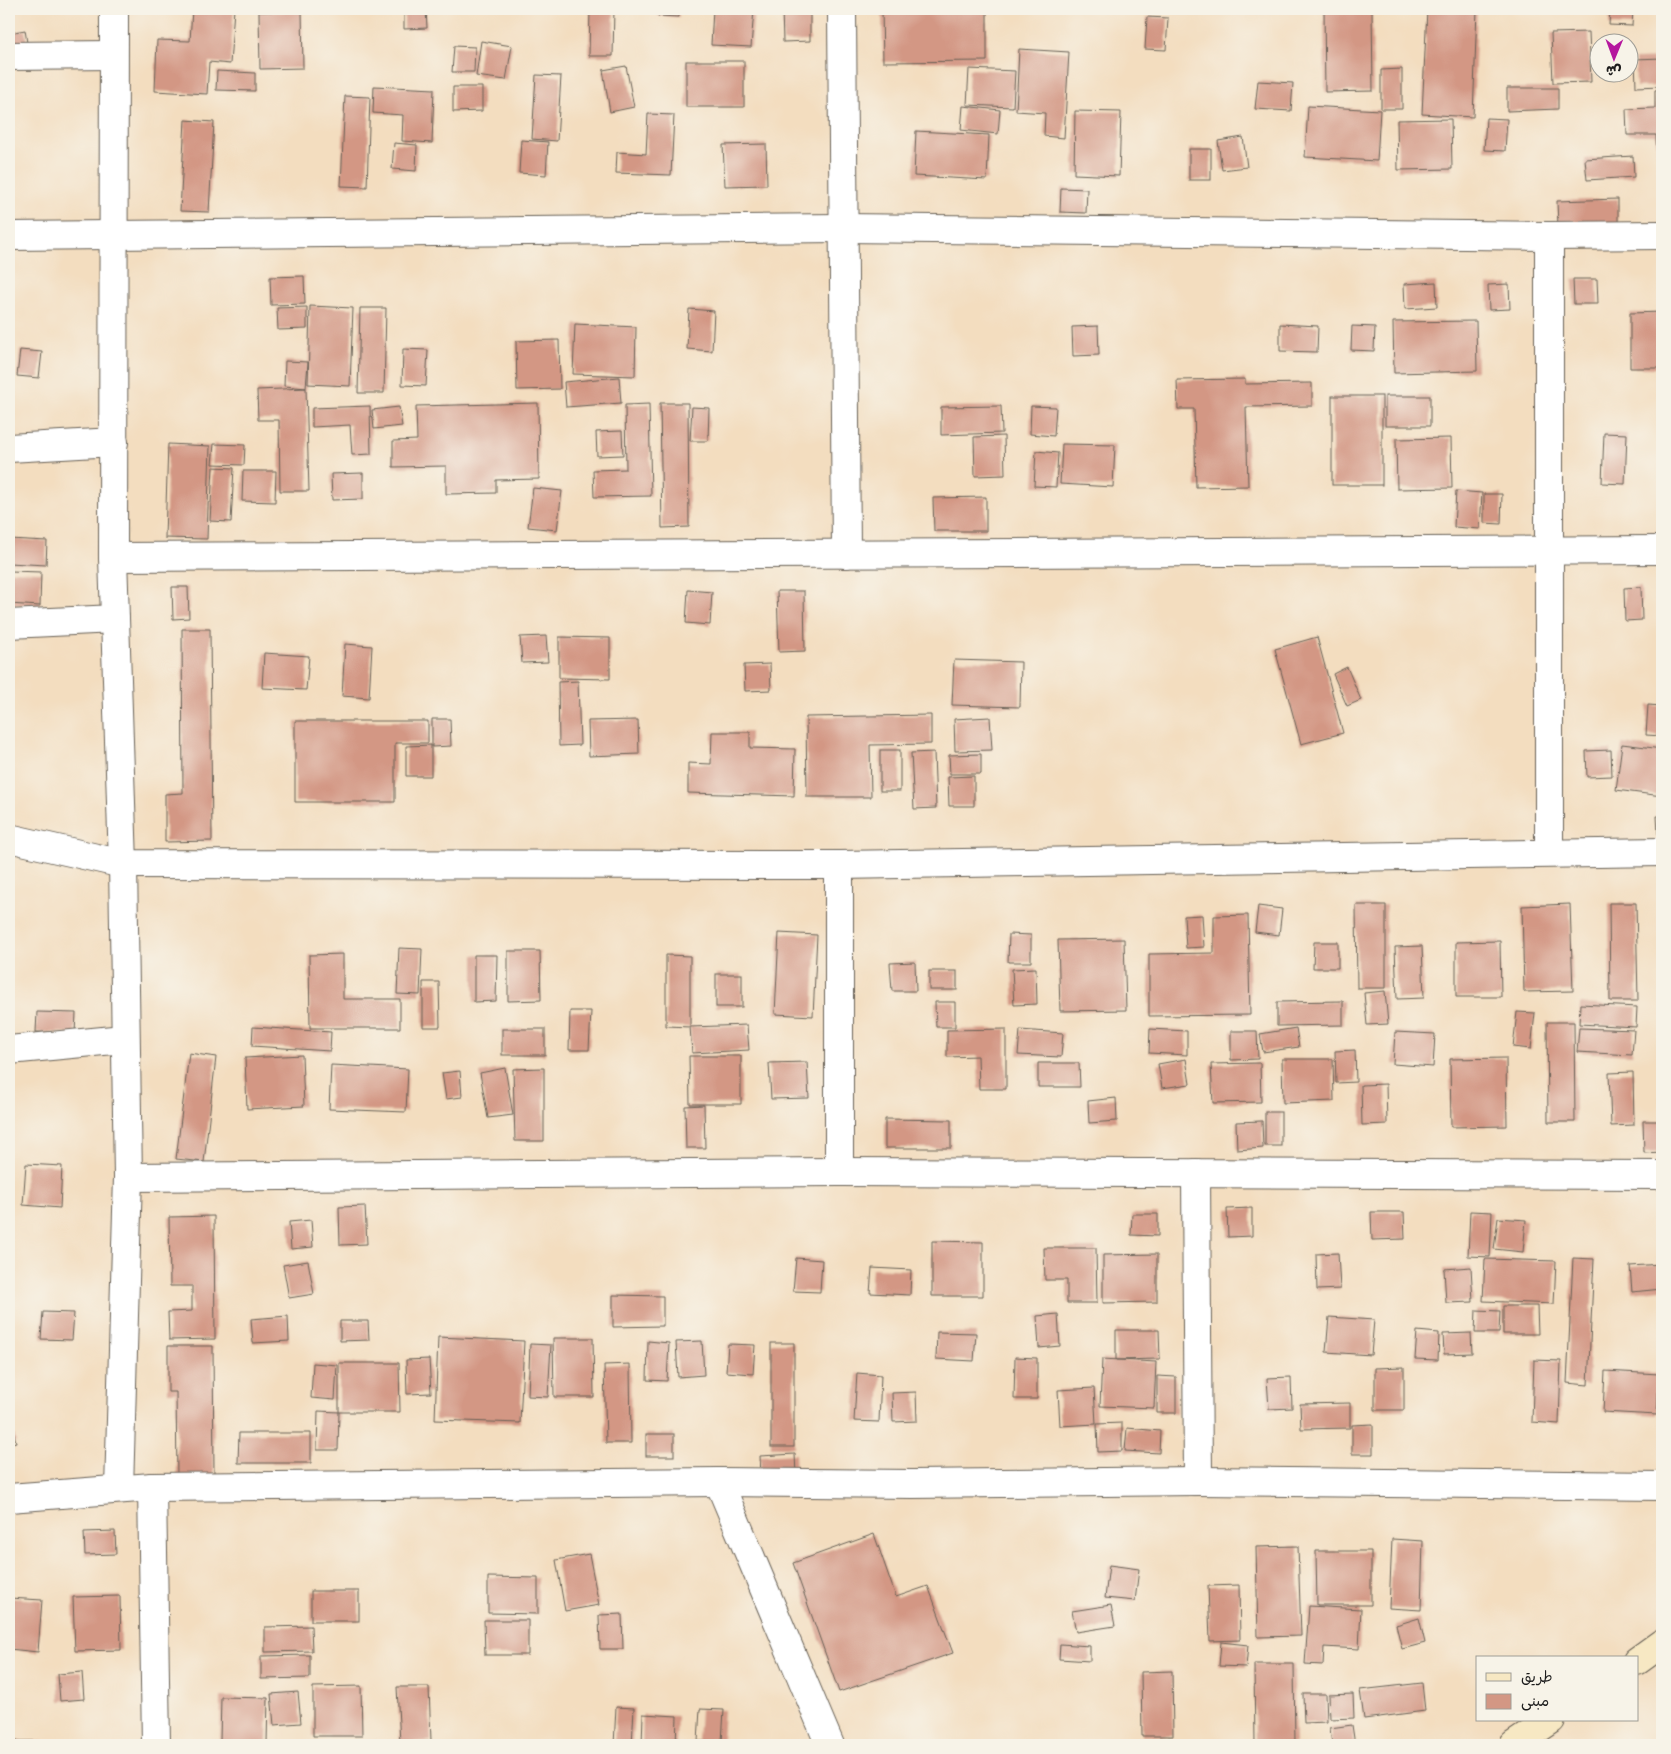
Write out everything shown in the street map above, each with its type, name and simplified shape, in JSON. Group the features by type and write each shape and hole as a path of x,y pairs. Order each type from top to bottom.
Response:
{"street":[{"path":"114,9 113,557 123,864 124,1039 128,1177 119,1489"},
{"path":"842,9 846,554"},
{"path":"9,56 114,56"},
{"path":"9,236 843,228 1549,236 1662,235"},
{"path":"1549,236 1549,853"},
{"path":"9,448 114,442"},
{"path":"113,557 1662,550"},
{"path":"9,624 115,619"},
{"path":"9,838 123,864 839,865 1662,852"},
{"path":"839,865 839,1172"},
{"path":"9,1050 124,1039"},
{"path":"128,1177 839,1172 1662,1175"},
{"path":"1196,1173 1198,1481"},
{"path":"9,1498 152,1486 718,1482 923,1484 1198,1481 1662,1486"},
{"path":"718,1482 830,1745"},
{"path":"152,1486 156,1745"},
{"path":"1638,1660 1662,1643"},
{"path":"1514,1745 1548,1722"}],"building":[{"path":"192,9 234,9 230,64 209,62 207,94 155,91 157,40 190,41"},
{"path":"404,9 426,9 427,28 404,29"},
{"path":"590,9 614,9 613,56 589,56"},
{"path":"658,9 679,9 679,17 658,16"},
{"path":"713,9 754,9 751,47 711,45"},
{"path":"782,9 810,9 810,41 783,42"},
{"path":"882,9 987,9 987,61 883,62"},
{"path":"1324,9 1372,9 1373,91 1325,92"},
{"path":"1427,9 1477,9 1473,117 1422,114"},
{"path":"1610,9 1633,9 1632,26 1609,25"},
{"path":"302,11 303,68 260,69 259,12"},
{"path":"1147,17 1168,18 1166,50 1145,49"},
{"path":"25,30 29,55 9,58 9,33"},
{"path":"1588,32 1588,82 1591,82 1553,83 1551,33"},
{"path":"481,41 512,46 506,80 476,76"},
{"path":"454,46 475,47 474,72 452,72"},
{"path":"1019,49 1069,52 1064,138 1044,136 1045,113 1016,111"},
{"path":"1662,58 1662,86 1636,87 1636,82 1638,82 1638,59"},
{"path":"686,61 744,61 744,107 686,107"},
{"path":"626,66 634,107 610,112 603,70"},
{"path":"969,69 1015,71 1013,107 967,105"},
{"path":"1402,69 1402,109 1381,109 1381,70"},
{"path":"217,71 255,73 255,91 216,90"},
{"path":"536,75 561,76 557,141 532,139"},
{"path":"1258,81 1293,83 1291,111 1255,109"},
{"path":"374,86 434,89 432,143 402,141 403,115 373,113"},
{"path":"453,87 482,87 482,111 453,112"},
{"path":"1507,88 1558,88 1558,109 1507,111"},
{"path":"1662,89 1662,158 1657,159 1656,135 1627,135 1626,109 1655,108 1655,90"},
{"path":"345,96 370,97 367,187 341,186"},
{"path":"963,106 1000,110 998,134 961,130"},
{"path":"1308,106 1380,110 1377,161 1305,157"},
{"path":"1075,111 1121,112 1119,176 1074,174"},
{"path":"648,114 674,115 671,175 616,173 617,152 646,154"},
{"path":"1486,118 1507,119 1505,151 1484,150"},
{"path":"1451,119 1452,169 1398,170 1397,120"},
{"path":"185,120 214,122 209,212 180,211"},
{"path":"916,131 989,135 987,180 914,176"},
{"path":"1243,137 1247,167 1222,170 1218,141"},
{"path":"521,140 548,142 546,175 519,173"},
{"path":"394,143 417,145 416,171 392,169"},
{"path":"766,144 767,185 725,186 723,145"},
{"path":"1189,149 1211,149 1211,180 1189,180"},
{"path":"1633,156 1634,177 1587,180 1585,159"},
{"path":"1061,188 1087,189 1086,213 1060,212"},
{"path":"1618,199 1618,225 1558,226 1557,201"},
{"path":"304,276 305,304 271,305 270,277"},
{"path":"1573,279 1597,279 1598,304 1574,304"},
{"path":"1436,282 1437,307 1405,309 1404,284"},
{"path":"1509,284 1510,309 1489,310 1488,285"},
{"path":"310,306 353,308 350,386 308,384"},
{"path":"307,307 307,329 278,330 277,308"},
{"path":"360,308 386,308 384,393 358,393"},
{"path":"689,309 714,311 712,351 687,349"},
{"path":"1662,312 1662,368 1630,368 1630,313"},
{"path":"1476,321 1477,371 1394,373 1393,322"},
{"path":"575,324 636,327 635,376 573,374"},
{"path":"1280,324 1318,326 1317,352 1280,351"},
{"path":"1098,326 1099,355 1073,356 1072,327"},
{"path":"1352,326 1375,327 1374,351 1351,350"},
{"path":"559,340 560,389 517,390 516,341"},
{"path":"403,349 428,350 426,386 402,385"},
{"path":"20,350 42,352 39,378 17,376"},
{"path":"285,361 308,362 306,388 284,386"},
{"path":"619,377 621,403 566,407 564,382"},
{"path":"1245,379 1245,384 1312,383 1312,406 1246,407 1248,486 1196,487 1194,409 1178,409 1177,380"},
{"path":"306,388 309,491 280,491 279,420 258,420 257,390"},
{"path":"1332,396 1382,396 1382,485 1332,485"},
{"path":"1385,396 1430,396 1430,426 1385,426"},
{"path":"538,403 539,479 496,480 496,493 446,494 446,466 393,467 393,441 417,440 416,406"},
{"path":"660,403 688,403 689,527 662,528"},
{"path":"649,404 651,496 594,497 593,470 626,469 625,405"},
{"path":"370,406 371,454 352,455 350,425 312,427 312,408"},
{"path":"1001,406 1002,433 941,435 941,407"},
{"path":"1031,406 1056,407 1054,436 1030,434"},
{"path":"399,407 402,426 374,429 372,410"},
{"path":"692,407 709,408 708,441 690,441"},
{"path":"622,431 623,455 597,456 596,432"},
{"path":"1604,433 1627,434 1625,484 1602,483"},
{"path":"1004,436 1005,475 975,476 974,437"},
{"path":"1451,438 1452,488 1397,489 1396,439"},
{"path":"168,444 210,446 207,539 165,538"},
{"path":"214,444 245,445 244,465 212,464"},
{"path":"1062,444 1115,445 1113,487 1060,484"},
{"path":"1036,451 1058,453 1056,487 1034,486"},
{"path":"213,467 234,468 231,522 210,521"},
{"path":"243,471 276,471 275,502 242,501"},
{"path":"363,473 363,499 332,500 331,474"},
{"path":"533,488 562,491 557,530 528,527"},
{"path":"1456,491 1482,493 1480,529 1454,527"},
{"path":"1484,494 1502,494 1501,524 1484,523"},
{"path":"986,497 986,531 934,531 933,498"},
{"path":"9,539 47,541 46,565 9,563"},
{"path":"10,571 41,572 40,606 9,604"},
{"path":"172,587 188,587 189,618 173,619"},
{"path":"1641,587 1642,620 1625,621 1624,588"},
{"path":"688,590 712,592 710,625 686,623"},
{"path":"777,591 804,591 805,651 779,652"},
{"path":"182,629 210,629 212,841 165,842 165,794 183,793"},
{"path":"546,636 548,662 522,663 520,637"},
{"path":"559,637 610,638 610,679 559,678"},
{"path":"1317,637 1343,733 1301,744 1275,649"},
{"path":"345,644 372,646 369,698 342,696"},
{"path":"264,653 309,656 306,690 262,688"},
{"path":"954,660 1021,662 1020,707 952,705"},
{"path":"770,664 771,690 745,691 744,665"},
{"path":"1347,667 1361,700 1347,706 1333,674"},
{"path":"578,681 580,745 559,746 558,682"},
{"path":"1648,705 1662,706 1662,736 1646,735"},
{"path":"931,715 931,744 870,745 871,797 807,797 806,717"},
{"path":"990,717 992,750 955,751 954,719"},
{"path":"432,719 450,719 451,746 432,747"},
{"path":"638,720 639,754 589,756 588,721"},
{"path":"295,721 428,721 428,743 395,743 395,802 295,802"},
{"path":"712,732 750,732 750,748 795,749 794,796 688,793 688,763 711,764"},
{"path":"1622,744 1662,749 1662,796 1616,790"},
{"path":"431,745 431,776 406,776 406,746"},
{"path":"880,750 900,750 900,791 880,791"},
{"path":"1611,750 1612,776 1587,777 1586,751"},
{"path":"934,752 936,808 914,809 911,753"},
{"path":"981,754 981,774 950,774 949,755"},
{"path":"974,776 974,806 949,806 948,777"},
{"path":"1657,816 1662,816 1662,834 1658,834"},
{"path":"1609,903 1636,903 1638,1001 1610,1001"},
{"path":"1570,904 1573,991 1524,992 1522,906"},
{"path":"1356,905 1386,905 1386,988 1357,988"},
{"path":"1258,906 1282,909 1279,935 1255,932"},
{"path":"1202,915 1204,947 1186,948 1184,916"},
{"path":"1248,915 1250,1015 1149,1016 1149,954 1214,953 1214,916"},
{"path":"779,933 817,935 813,1016 775,1014"},
{"path":"1009,934 1031,935 1031,962 1008,962"},
{"path":"1124,939 1126,1010 1060,1011 1058,940"},
{"path":"1500,941 1501,997 1456,997 1456,942"},
{"path":"1314,942 1338,942 1338,968 1313,968"},
{"path":"1422,946 1424,998 1397,999 1395,947"},
{"path":"399,948 422,949 420,995 397,994"},
{"path":"508,951 540,951 541,1000 508,1001"},
{"path":"343,954 343,999 400,999 400,1028 310,1028 309,955"},
{"path":"474,955 497,955 496,1001 474,1002"},
{"path":"666,955 690,956 690,1027 666,1026"},
{"path":"915,962 916,991 892,991 890,963"},
{"path":"1036,968 1037,1004 1014,1005 1012,969"},
{"path":"929,971 957,971 957,990 929,990"},
{"path":"716,974 742,974 742,1007 716,1007"},
{"path":"423,982 439,982 440,1027 423,1027"},
{"path":"1385,991 1388,1024 1367,1025 1364,993"},
{"path":"1343,1001 1343,1025 1277,1026 1277,1002"},
{"path":"935,1002 955,1002 955,1027 936,1027"},
{"path":"1580,1004 1637,1007 1636,1027 1579,1024"},
{"path":"570,1011 591,1011 589,1050 569,1050"},
{"path":"37,1012 76,1013 75,1033 36,1032"},
{"path":"1517,1012 1535,1013 1531,1049 1513,1047"},
{"path":"1547,1022 1574,1022 1575,1122 1548,1122"},
{"path":"747,1025 749,1050 692,1053 690,1027"},
{"path":"253,1027 331,1032 330,1051 252,1046"},
{"path":"1296,1028 1299,1047 1263,1052 1260,1034"},
{"path":"1579,1028 1634,1030 1632,1055 1577,1052"},
{"path":"502,1029 545,1029 545,1055 502,1055"},
{"path":"1006,1029 1006,1089 979,1089 978,1056 947,1057 947,1030"},
{"path":"1150,1029 1187,1031 1187,1055 1149,1053"},
{"path":"1020,1030 1063,1033 1061,1057 1018,1055"},
{"path":"1231,1031 1257,1031 1258,1059 1231,1060"},
{"path":"1395,1032 1435,1034 1433,1067 1393,1064"},
{"path":"1355,1050 1356,1082 1336,1083 1335,1051"},
{"path":"189,1053 216,1057 204,1162 176,1159"},
{"path":"302,1055 304,1106 247,1109 245,1058"},
{"path":"689,1056 741,1056 741,1104 690,1104"},
{"path":"1506,1058 1507,1126 1451,1127 1450,1059"},
{"path":"1186,1059 1190,1084 1162,1088 1158,1064"},
{"path":"1282,1059 1333,1059 1334,1101 1283,1103"},
{"path":"807,1062 809,1098 771,1099 769,1063"},
{"path":"1038,1063 1079,1063 1080,1087 1038,1087"},
{"path":"1260,1063 1261,1102 1213,1103 1211,1064"},
{"path":"331,1065 408,1069 406,1112 329,1109"},
{"path":"505,1068 513,1115 488,1118 480,1073"},
{"path":"544,1068 544,1141 515,1141 513,1069"},
{"path":"460,1071 462,1097 446,1099 442,1073"},
{"path":"1633,1072 1634,1125 1611,1126 1609,1073"},
{"path":"1659,1078 1662,1078 1662,1104 1660,1104"},
{"path":"1386,1084 1387,1124 1362,1125 1361,1085"},
{"path":"1116,1098 1117,1121 1089,1123 1088,1101"},
{"path":"704,1105 705,1148 686,1148 685,1106"},
{"path":"1265,1112 1281,1112 1281,1146 1265,1146"},
{"path":"885,1119 951,1120 951,1148 885,1148"},
{"path":"1262,1121 1263,1148 1237,1150 1236,1122"},
{"path":"1643,1121 1662,1121 1662,1152 1644,1153"},
{"path":"26,1164 62,1166 60,1208 23,1205"},
{"path":"365,1206 367,1244 340,1245 339,1207"},
{"path":"1252,1208 1252,1236 1228,1237 1227,1209"},
{"path":"1470,1211 1492,1212 1490,1257 1468,1256"},
{"path":"1371,1212 1404,1212 1405,1239 1372,1240"},
{"path":"1132,1214 1158,1214 1158,1236 1131,1235"},
{"path":"214,1216 215,1339 169,1340 168,1312 192,1311 192,1286 170,1286 169,1217"},
{"path":"1498,1218 1526,1220 1523,1252 1494,1249"},
{"path":"311,1220 313,1247 291,1249 289,1222"},
{"path":"932,1241 983,1242 983,1296 932,1296"},
{"path":"1044,1248 1096,1248 1097,1303 1067,1303 1067,1280 1045,1280"},
{"path":"1338,1253 1340,1289 1317,1290 1316,1254"},
{"path":"1157,1254 1157,1302 1103,1303 1103,1255"},
{"path":"796,1258 822,1260 820,1292 793,1291"},
{"path":"1573,1258 1594,1259 1588,1385 1567,1383"},
{"path":"1485,1259 1556,1261 1554,1304 1483,1301"},
{"path":"308,1261 314,1294 289,1298 283,1265"},
{"path":"1662,1264 1662,1289 1632,1292 1630,1266"},
{"path":"9,1266 13,1297 9,1298"},
{"path":"1471,1267 1473,1302 1446,1303 1444,1269"},
{"path":"872,1268 911,1270 910,1295 870,1293"},
{"path":"613,1295 663,1296 663,1326 613,1327"},
{"path":"1503,1306 1537,1306 1538,1334 1503,1334"},
{"path":"1476,1310 1500,1311 1499,1333 1475,1333"},
{"path":"43,1312 74,1313 72,1340 41,1339"},
{"path":"1058,1314 1060,1346 1039,1348 1037,1316"},
{"path":"288,1316 289,1341 253,1343 251,1319"},
{"path":"1329,1317 1374,1320 1371,1355 1326,1352"},
{"path":"340,1321 368,1321 369,1340 340,1341"},
{"path":"1116,1330 1159,1330 1160,1359 1116,1360"},
{"path":"1417,1331 1439,1333 1438,1360 1415,1359"},
{"path":"937,1332 976,1333 974,1361 936,1359"},
{"path":"1471,1333 1472,1353 1444,1354 1443,1334"},
{"path":"438,1337 524,1341 520,1423 435,1420"},
{"path":"553,1338 593,1338 594,1397 554,1397"},
{"path":"648,1341 669,1343 667,1381 647,1380"},
{"path":"702,1341 704,1375 678,1377 676,1342"},
{"path":"771,1343 794,1343 794,1447 771,1447"},
{"path":"530,1344 551,1345 548,1397 528,1396"},
{"path":"728,1344 755,1345 753,1374 726,1372"},
{"path":"168,1346 213,1346 214,1476 177,1476 176,1392 168,1392"},
{"path":"1015,1357 1037,1358 1037,1399 1014,1399"},
{"path":"429,1359 431,1393 407,1394 406,1360"},
{"path":"1102,1359 1156,1362 1154,1408 1100,1406"},
{"path":"1534,1360 1561,1361 1559,1424 1532,1422"},
{"path":"313,1363 337,1365 335,1400 311,1398"},
{"path":"339,1363 399,1363 400,1412 339,1412"},
{"path":"630,1364 631,1443 606,1443 604,1365"},
{"path":"1404,1367 1404,1410 1375,1410 1375,1368"},
{"path":"1605,1371 1659,1374 1657,1415 1603,1412"},
{"path":"857,1373 881,1375 879,1422 854,1421"},
{"path":"1157,1376 1176,1377 1176,1413 1157,1413"},
{"path":"1291,1377 1292,1408 1269,1409 1267,1378"},
{"path":"1094,1388 1096,1424 1060,1426 1058,1390"},
{"path":"916,1392 917,1421 893,1422 892,1393"},
{"path":"1350,1403 1350,1428 1301,1429 1300,1404"},
{"path":"318,1411 339,1412 338,1450 317,1450"},
{"path":"9,1414 16,1442 9,1444"},
{"path":"1122,1423 1122,1451 1098,1452 1097,1424"},
{"path":"1373,1424 1373,1454 1352,1454 1352,1425"},
{"path":"1127,1428 1160,1431 1159,1453 1125,1451"},
{"path":"239,1433 311,1433 311,1463 238,1463"},
{"path":"646,1434 674,1434 674,1456 646,1456"},
{"path":"795,1454 796,1475 761,1476 760,1456"},
{"path":"115,1531 116,1554 85,1555 84,1532"},
{"path":"874,1534 896,1597 928,1586 953,1653 839,1692 793,1563"},
{"path":"1392,1539 1423,1541 1421,1610 1389,1608"},
{"path":"1298,1546 1301,1636 1258,1637 1256,1547"},
{"path":"1316,1551 1371,1551 1371,1605 1317,1605"},
{"path":"589,1554 599,1605 565,1611 556,1560"},
{"path":"1109,1565 1139,1569 1135,1601 1105,1598"},
{"path":"488,1577 538,1578 538,1614 488,1613"},
{"path":"1239,1585 1240,1640 1210,1641 1208,1586"},
{"path":"311,1591 359,1591 359,1621 311,1621"},
{"path":"120,1596 121,1650 75,1651 73,1597"},
{"path":"9,1598 42,1600 38,1652 9,1649"},
{"path":"1111,1605 1115,1626 1076,1632 1072,1611"},
{"path":"1309,1606 1361,1609 1359,1649 1324,1647 1323,1665 1305,1664"},
{"path":"622,1614 623,1649 600,1649 599,1615"},
{"path":"1419,1618 1425,1643 1402,1649 1396,1625"},
{"path":"484,1620 528,1620 528,1655 485,1655"},
{"path":"311,1626 312,1651 265,1652 265,1627"},
{"path":"1221,1642 1248,1645 1246,1667 1219,1666"},
{"path":"1060,1644 1090,1646 1090,1661 1059,1659"},
{"path":"310,1655 310,1678 261,1679 261,1656"},
{"path":"1254,1664 1294,1664 1295,1744 1255,1745"},
{"path":"1172,1671 1173,1736 1142,1736 1141,1672"},
{"path":"82,1672 84,1699 60,1701 58,1674"},
{"path":"1422,1683 1425,1711 1364,1719 1360,1690"},
{"path":"361,1686 362,1736 313,1736 313,1687"},
{"path":"397,1687 429,1687 431,1741 400,1743"},
{"path":"298,1692 301,1723 274,1725 271,1694"},
{"path":"1303,1694 1326,1694 1327,1722 1304,1723"},
{"path":"1353,1694 1354,1718 1330,1719 1329,1695"},
{"path":"221,1697 268,1698 267,1743 220,1741"},
{"path":"616,1707 634,1708 632,1745 614,1745"},
{"path":"700,1709 724,1710 722,1742 698,1741"},
{"path":"643,1714 677,1716 676,1745 642,1745"},
{"path":"1352,1725 1355,1745 1332,1745 1330,1728"},
{"path":"9,1741 45,1741 45,1745 9,1745"}]}
